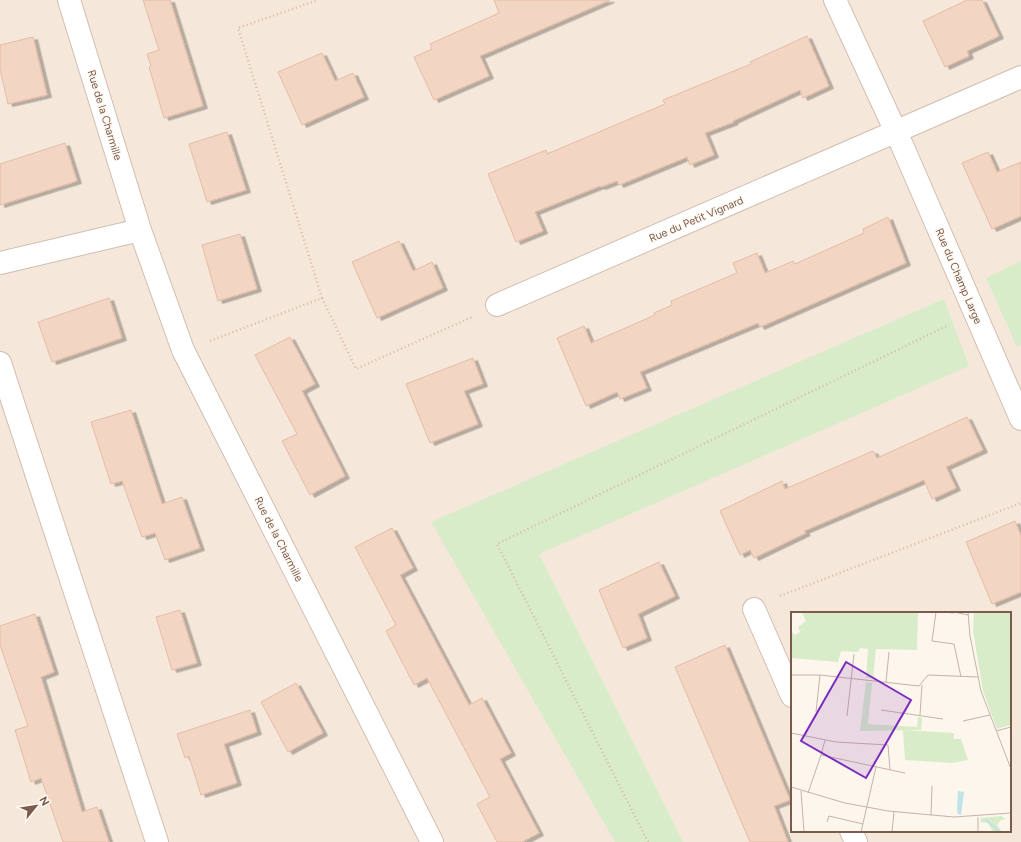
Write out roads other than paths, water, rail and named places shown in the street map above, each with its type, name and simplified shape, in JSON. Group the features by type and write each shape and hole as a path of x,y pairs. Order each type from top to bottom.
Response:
{"street":[{"name":"Rue de la Charmille","path":"69,0 140,230 183,350 432,842"},
{"path":"835,0 896,132"},
{"name":"Rue du Petit Vignard","path":"497,306 1021,77"},
{"name":"Rue du Champ Large","path":"896,132 1021,419"},
{"path":"0,263 140,230"},
{"path":"0,363 157,842"},
{"path":"754,609 791,694"},
{"path":"851,832 856,842"}]}
